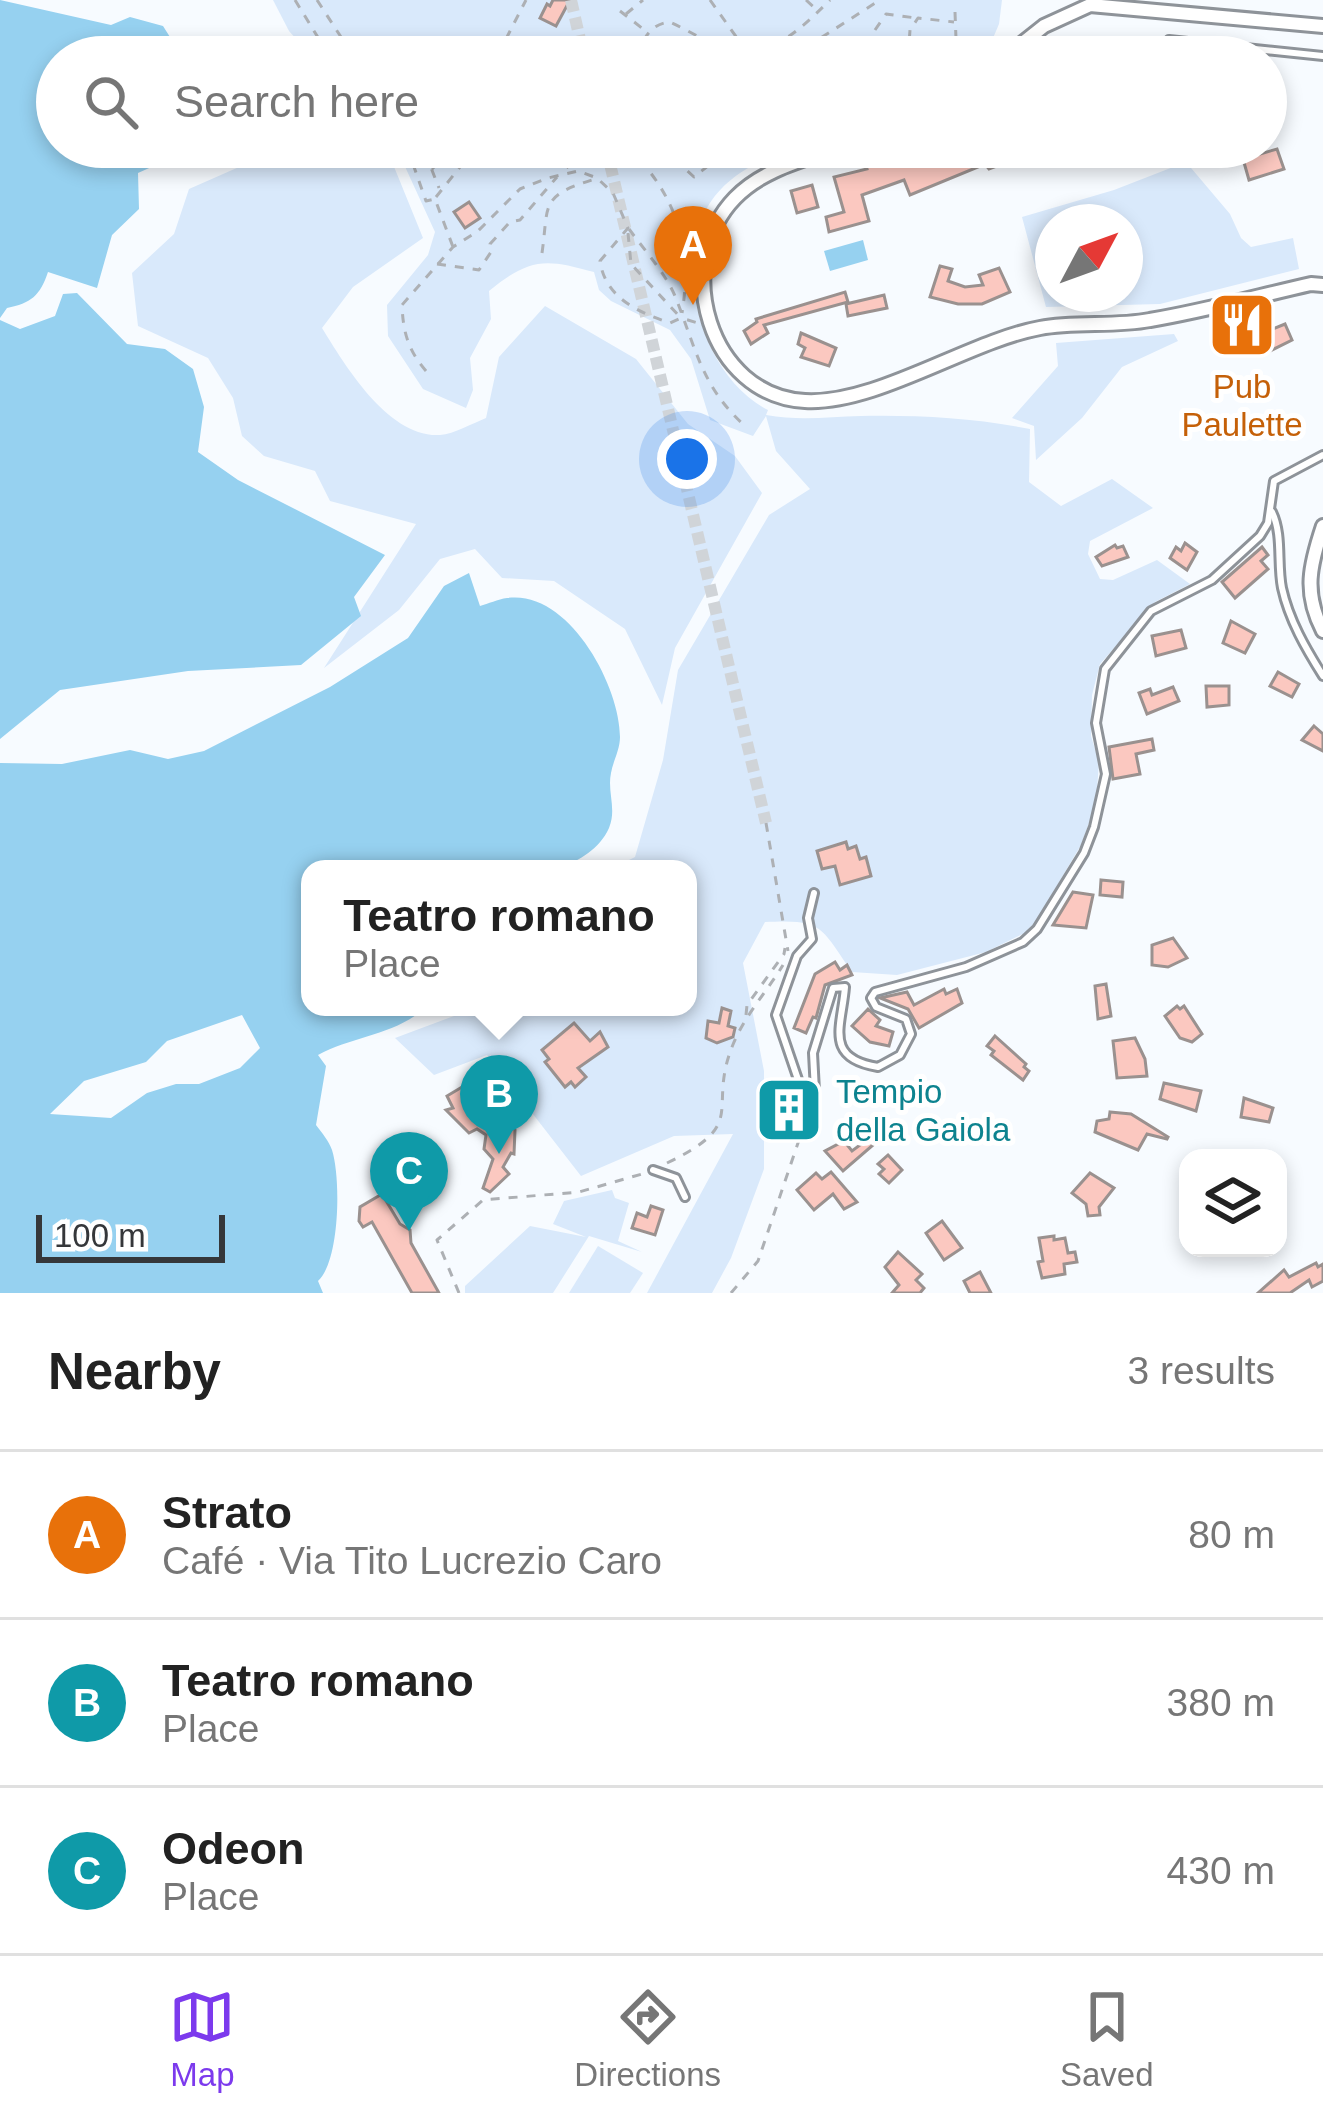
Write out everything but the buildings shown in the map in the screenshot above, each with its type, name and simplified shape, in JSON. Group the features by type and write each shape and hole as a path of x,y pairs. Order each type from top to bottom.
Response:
{"street":[{"path":"1031,36 1084,2 1323,26"},
{"path":"780,168 748,186 718,220 706,253 705,289 719,349 742,377 781,398 827,400 1040,328 1146,321 1323,285"},
{"path":"1323,526 1309,582 1310,600 1323,632"}],"lane":[{"path":"1287,52 1323,56"},
{"path":"808,1100 814,1091 812,1054 833,988 844,987 838,1022 842,1048 851,1059 878,1067 892,1061 908,1042 909,1026 906,1019 876,1007 875,992 930,980 1023,942 1048,913 1090,839 1106,774 1096,723 1105,669 1158,605 1212,580 1260,536 1274,481 1323,455"},
{"path":"1269,509 1276,522 1282,587 1300,640 1323,676"},
{"path":"1090,839 1098,846"},
{"path":"804,1129 811,1109 776,1015 796,956 812,939 808,903 814,893"},
{"path":"652,1170 676,1178 685,1197"}],"path":[{"path":"296,0 317,36"},
{"path":"317,0 340,36"},
{"path":"507,36 526,0"},
{"path":"644,0 622,13 648,33"},
{"path":"710,0 736,36"},
{"path":"806,0 819,11"},
{"path":"784,36 830,0"},
{"path":"824,36 880,0"},
{"path":"955,12 956,36"},
{"path":"875,31 886,14 954,22"},
{"path":"910,36 918,19"},
{"path":"647,36 658,23 670,22 702,36"},
{"path":"414,168 426,201 435,199 458,168"},
{"path":"568,168 571,173"},
{"path":"645,168 668,195 680,225 687,284 682,318"},
{"path":"684,168 694,177 709,168"},
{"path":"432,170 440,190"},
{"path":"426,371 412,355 403,329 402,305 453,248 478,231 520,189 571,173 597,178 613,193 628,228 676,297 718,402 744,424"},
{"path":"436,265 479,270 490,244 510,222 520,220 559,175"},
{"path":"542,253 542,220 549,205 560,193 597,178"},
{"path":"435,199 453,248"},
{"path":"628,228 600,261 602,280 626,303 658,319 670,323 682,318"},
{"path":"628,228 631,264 682,318 704,322"},
{"path":"745,1017 776,976 789,945 766,823"},
{"path":"459,1293 437,1240 483,1200 579,1192 652,1170 690,1152 721,1121 725,1072 747,1005 785,948"},
{"path":"731,1293 758,1261 804,1129"}],"shaded area":[{"path":"273,0 1002,0 994,36 293,36"},
{"path":"236,168 395,168 423,238 353,287 322,328 370,396 403,425 440,435 486,418 499,357 545,306 636,359 688,424 735,456 762,493 675,648 662,705 625,629 554,581 502,578 475,549 440,559 399,610 324,668 416,524 330,501 315,471 264,456 242,436 233,398 208,358 138,326 132,273 174,234 189,189"},
{"path":"406,168 750,168 724,186 707,208 697,233 694,291 711,349 746,395 768,410 766,415 925,417 1030,429 1029,482 1061,506 1112,479 1153,508 1090,541 1088,554 1100,579 1113,580 1157,560 1190,584 1155,602 1100,664 1092,695 1091,736 1099,762 1096,804 1081,845 1031,930 986,952 897,975 852,972 826,935 810,924 765,922 743,963 764,1071 764,1169 731,1258 712,1293 647,1293 733,1134 674,1136 581,1176 487,1055 434,1075 395,1038 454,1016 697,1016 697,860 629,860 635,857 663,760 678,670 769,515 810,489 776,451 766,416 753,436 710,420 691,359 670,330 611,301 599,290 594,272 577,267 550,263 527,267 489,291 491,319 470,358 473,390 466,408 423,389 388,336 387,305 428,255 435,232"},
{"path":"1171,168 1191,168 1251,247 1293,238 1299,269 1143,304 1143,204 1066,204"},
{"path":"1035,213 1035,266 1022,217"},
{"path":"1174,334 1178,341 1122,367 1082,418 1036,460 1034,426 1012,418 1058,366 1056,343"},
{"path":"612,1190 615,1198 629,1203 618,1241 642,1252 589,1236 553,1293 465,1293 465,1286 530,1226 586,1237 553,1224 564,1201"},
{"path":"598,1246 643,1273 630,1293 569,1293"}],"water":[{"path":"0,0 111,25 130,17 163,26 169,36 36,36 36,168 149,168 138,173 139,209 112,235 97,288 48,272 34,297 7,308 0,318"},
{"path":"863,240 868,260 830,271 824,251"},
{"path":"77,293 127,344 165,349 193,369 204,407 198,452 238,480 385,555 354,597 361,616 301,665 188,671 60,690 0,739 0,320 20,329 55,316 63,294"},
{"path":"469,573 480,606 507,598 529,599 570,624 600,668 618,716 619,746 610,780 611,821 605,836 576,860 301,860 301,1016 414,1016 318,1055 326,1066 316,1125 332,1150 337,1198 331,1256 318,1281 323,1293 0,1293 0,763 62,764 130,750 168,759 204,751 330,687 408,638 444,586","holes":["242,1015 260,1048 240,1068 199,1084 176,1084 147,1093 111,1118 50,1114 84,1081 146,1062 167,1041"]}],"tunnel":[{"path":"571,0 579,36"},
{"path":"611,168 766,823"}],"place":[{"name":"Strato","path":"693,305"},
{"name":"Pub Paulette","path":"1242,325"},
{"name":"Tempio della Gaiola","path":"789,1110"},
{"name":"Teatro romano","path":"499,1154"},
{"name":"Odeon","path":"409,1231"}]}
